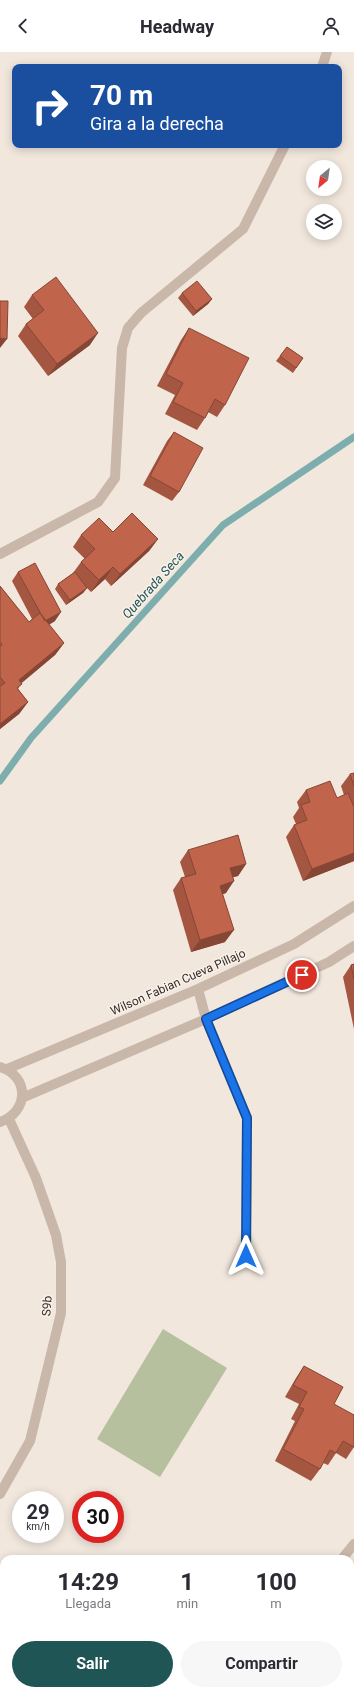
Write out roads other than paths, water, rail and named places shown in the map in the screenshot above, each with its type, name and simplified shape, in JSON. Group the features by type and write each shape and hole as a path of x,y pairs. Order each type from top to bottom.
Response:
{"street":[{"path":"323,64 327,52"},
{"path":"0,554 98,502 115,478 122,348 128,328 141,313 243,229 284,148"},
{"name":"Wilson Fabian Cueva Pillajo","path":"3,1068 198,989 294,944 354,906"},
{"path":"22,1098 206,1019 330,962 354,946"},
{"path":"198,989 206,1019 247,1118 246,1256"},
{"path":"3,1068 16,1076 21,1087 22,1098 18,1110 5,1120"},
{"name":"S9b","path":"0,1494 30,1441 61,1313 61,1262 56,1235 36,1178 5,1120"},
{"path":"345,1555 354,1544"}],"waterway":[{"name":"Quebrada Seca","path":"0,781 31,738 223,525 354,437"}]}
